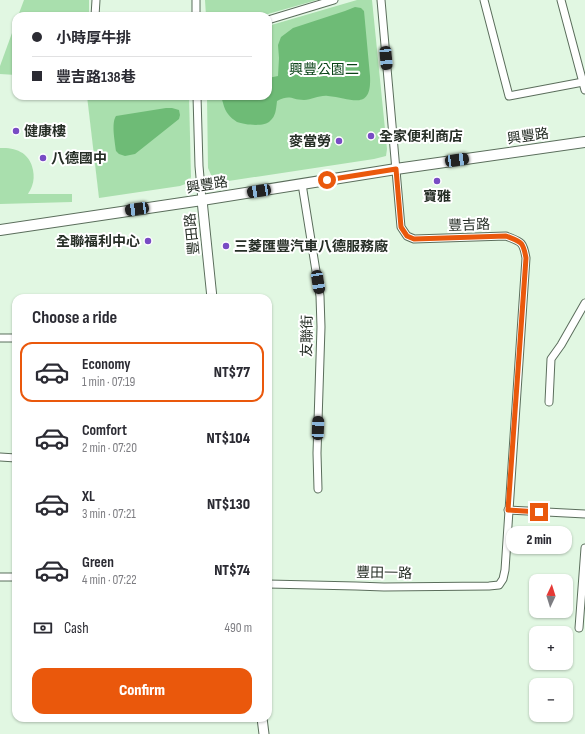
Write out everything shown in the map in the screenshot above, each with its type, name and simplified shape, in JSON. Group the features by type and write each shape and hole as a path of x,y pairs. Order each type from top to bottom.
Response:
{"main road":[{"name":"興豐路","path":"0,230 396,169 585,142"}],"street":[{"path":"95,12 96,0"},
{"path":"196,0 196,12"},
{"path":"272,19 334,0"},
{"name":"豐吉路","path":"381,0 401,227 407,236 414,239 506,236 519,241 524,246 526,258 505,570 503,579 499,585"},
{"path":"484,0 509,96 583,82"},
{"path":"562,0 585,90"},
{"name":"豐田路","path":"198,100 199,166 212,294"},
{"name":"友聯街","path":"302,184 320,296 321,327 317,454 318,489"},
{"path":"549,402 551,359 561,345 585,303"},
{"path":"0,338 12,338"},
{"path":"0,457 12,458"},
{"path":"508,510 585,514"},
{"path":"579,628 585,548"},
{"path":"0,577 12,578"},
{"name":"豐田一路","path":"272,584 384,587 499,585"},
{"path":"262,722 264,734"}],"green space":[{"path":"24,0 89,0 89,12 20,12"},
{"path":"205,0 317,0 272,13 206,12"},
{"name":"興豐公園二","path":"357,0 372,0 387,149 386,156 222,182 212,177 208,168 207,100 272,100 272,25"},
{"path":"12,33 12,75 0,74 0,66"},
{"path":"87,100 189,100 191,177 188,183 180,186 99,198"},
{"path":"0,148 17,150 29,159 34,178 28,194 72,194 72,202 0,204"}],"shaded area":[{"path":"355,7 361,8 364,11 370,87 368,95 364,99 352,100 325,96 304,100 285,98 277,101 272,119 267,123 259,125 250,125 237,122 229,115 222,100 272,100 272,77 278,76 278,45 281,37 293,28"},
{"path":"166,108 179,110 179,119 135,154 125,156 116,151 114,123 116,116"}],"place":[{"name":"健康樓","path":"16,131"},
{"name":"全家便利商店","path":"371,136"},
{"name":"麥當勞","path":"339,141"},
{"name":"八德國中","path":"43,158"},
{"name":"寶雅","path":"437,181"},
{"name":"全聯福利中心","path":"148,241"},
{"name":"三菱匯豐汽車八德服務廠","path":"226,246"}],"route":[{"path":"327,180 396,169 401,227 407,236 414,239 506,236 519,241 524,246 526,258 508,510 539,512"}]}
